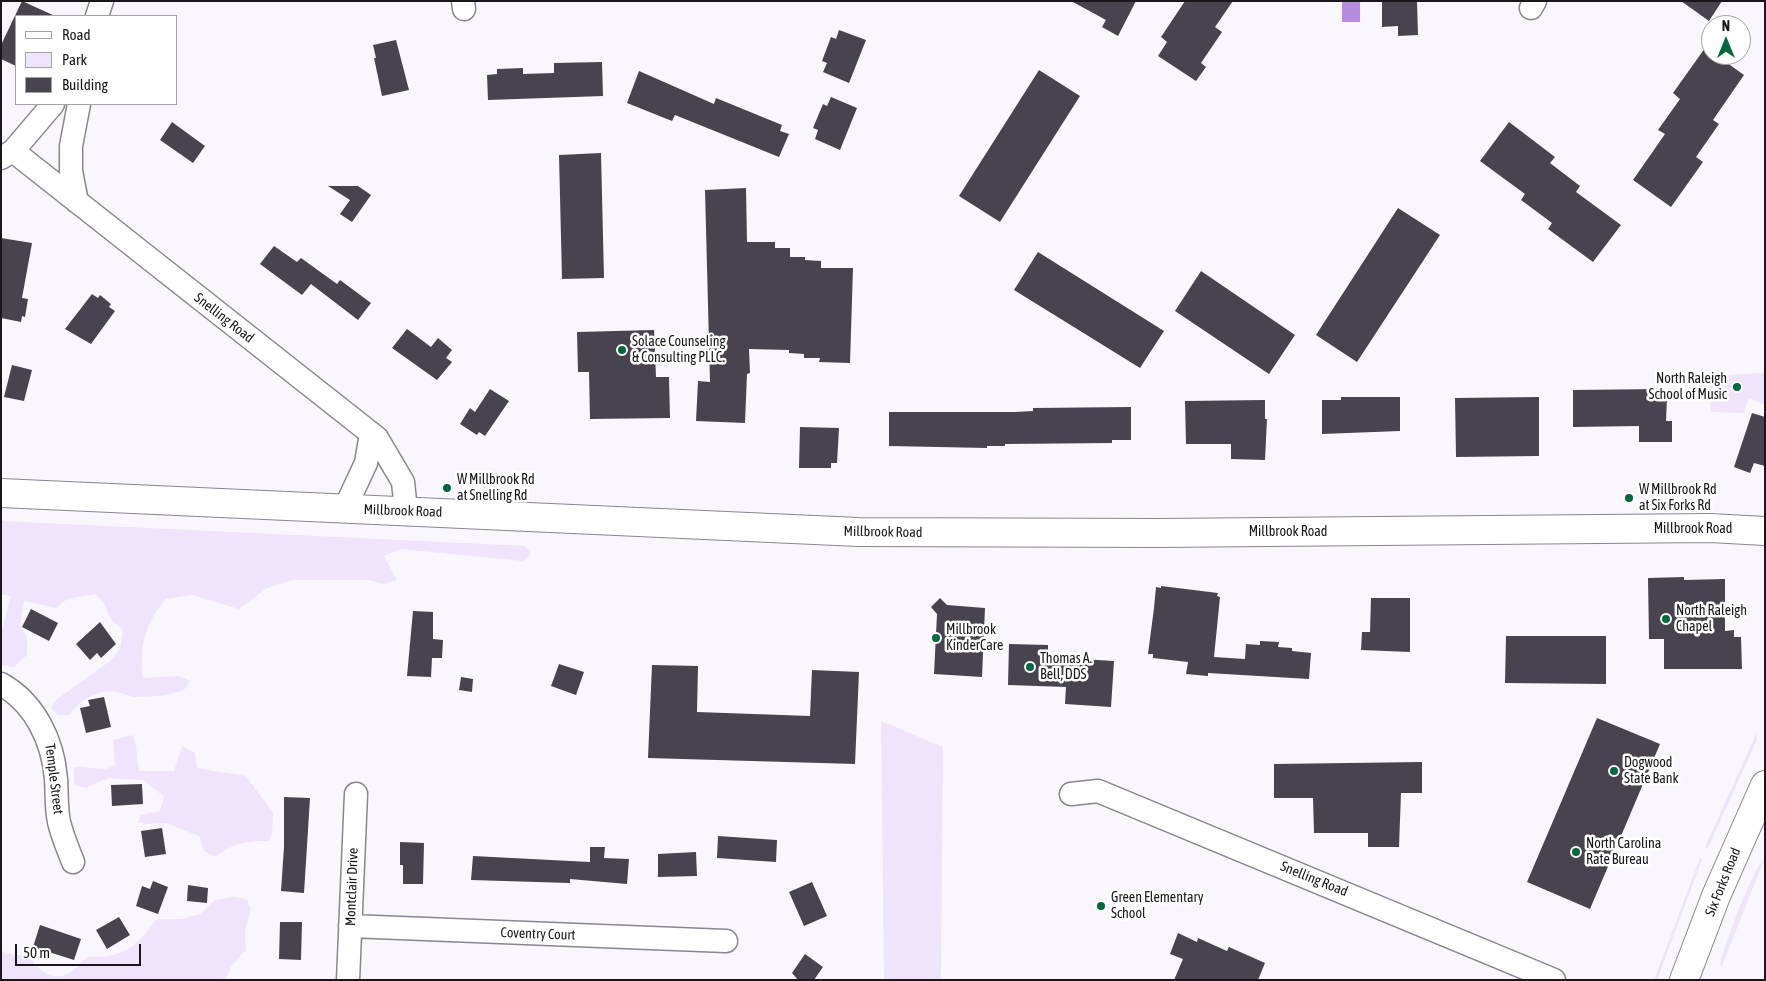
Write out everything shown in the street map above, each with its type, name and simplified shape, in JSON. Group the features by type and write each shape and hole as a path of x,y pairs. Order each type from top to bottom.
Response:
{"main road":[{"name":"Millbrook Road","path":"1,493 406,510 733,528 904,533 1176,533 1710,528 1765,531"},
{"name":"Six Forks Road","path":"1684,980 1716,896 1765,786"}],"street":[{"path":"97,15 102,1"},
{"path":"7,154 52,105"},
{"path":"77,202 71,171 71,146 79,105"},
{"name":"Snelling Road","path":"7,154 77,202 377,438 402,482 406,510"},
{"path":"345,508 366,463 371,433"},
{"name":"Temple Street","path":"1,684 11,689 29,707 48,738 56,777 59,821 73,862"},
{"name":"Snelling Road","path":"1071,794 1098,791 1554,980"},
{"name":"Montclair Drive","path":"348,980 356,794"},
{"name":"Coventry Court","path":"350,926 726,941"}],"green space":[{"name":"North Raleigh School of Music","path":"1765,373 1765,405 1749,398 1743,413 1711,412 1709,376"},
{"path":"1,521 526,546 531,554 523,561 400,549 384,556 397,580 383,584 369,580 292,580 267,588 239,609 192,595 166,599 153,617 145,636 142,656 143,678 179,676 190,681 184,690 166,695 140,697 115,692 101,692 83,701 69,715 58,715 51,708 56,700 110,661 120,649 123,630 111,619 103,602 95,594 67,599 56,608 24,601 20,626 27,638 27,655 14,667 1,665 1,634 11,596 1,594"},
{"path":"881,721 943,747 941,980 884,980"},
{"path":"1757,732 1757,740 1708,848 1705,847"},
{"path":"132,735 136,744 140,771 174,771 182,746 195,753 197,768 246,776 273,813 272,833 269,841 240,844 216,857 204,851 199,836 166,823 146,824 138,822 141,815 160,811 164,797 144,780 108,778 86,788 74,785 74,767 110,768 115,765 113,740"},
{"path":"1700,858 1702,860 1657,980 1654,980"},
{"path":"1764,860 1722,966 1720,964 1739,908 1753,877"},
{"path":"233,897 247,899 251,909 245,932 246,950 231,966 226,980 1,980 1,951 14,955 29,955 44,972 54,976 65,975 74,970 87,957 111,955 128,949 142,937 157,919 182,919 200,914 215,900"}],"shaded area":[{"path":"1342,1 1360,1 1360,22 1342,22"}],"building":[{"path":"22,1 53,15 15,15"},
{"path":"1071,1 1136,1 1118,36 1102,27 1106,20"},
{"path":"1185,1 1233,1 1215,27 1222,32 1201,63 1206,67 1196,81 1158,56 1167,42 1161,37"},
{"path":"1382,1 1417,1 1418,35 1398,36 1398,26 1382,27"},
{"path":"1681,1 1722,1 1713,15 1701,15"},
{"path":"15,16 15,66 1,59 1,45"},
{"path":"839,30 866,40 849,83 823,72 827,63 822,61 831,37 836,39"},
{"path":"396,40 409,90 382,96 373,45"},
{"path":"1701,54 1701,65 1730,65 1744,75 1713,120 1719,124 1696,157 1703,162 1671,207 1633,180 1665,134 1658,130 1680,99 1673,93"},
{"path":"602,62 603,96 488,100 487,75 497,74 497,69 523,68 523,74 554,73 554,63"},
{"path":"1039,70 1080,96 1000,222 959,196"},
{"path":"639,71 714,104 716,98 782,125 780,131 789,134 779,157 675,115 672,121 627,103"},
{"path":"831,97 857,108 840,150 815,139 818,130 813,128 823,104 827,106"},
{"path":"172,122 205,146 193,163 160,140"},
{"path":"1509,122 1555,157 1550,163 1580,186 1576,192 1621,225 1593,262 1548,229 1552,223 1521,200 1525,194 1480,161"},
{"path":"601,153 604,278 562,279 559,155"},
{"path":"328,186 358,186 371,195 352,222 340,214 350,200"},
{"path":"746,188 747,242 775,242 775,248 790,248 790,257 805,257 805,260 821,261 821,268 853,268 850,363 819,362 820,358 804,358 804,354 789,353 789,350 749,349 750,373 747,374 745,423 696,421 698,381 710,382 705,190"},
{"path":"1398,208 1440,235 1357,362 1316,335"},
{"path":"1,238 32,243 22,298 28,299 25,317 22,316 21,322 1,318"},
{"path":"274,246 297,262 301,258 337,284 340,280 371,303 358,320 311,284 302,295 260,264"},
{"path":"1038,252 1164,331 1140,368 1014,290"},
{"path":"1201,271 1295,335 1269,374 1175,311"},
{"path":"92,294 98,298 100,295 111,304 109,307 115,311 91,344 65,329"},
{"path":"407,329 431,347 438,338 452,350 446,358 452,362 437,380 392,348"},
{"path":"654,330 656,377 669,377 670,418 590,419 589,372 578,372 577,332"},
{"path":"12,365 32,370 24,401 4,397"},
{"path":"490,389 509,401 485,436 479,432 477,435 460,424 470,408 475,412"},
{"path":"1662,389 1662,398 1667,398 1666,421 1672,421 1672,442 1639,442 1639,426 1573,427 1573,390"},
{"path":"1341,397 1400,397 1400,431 1322,434 1322,400 1341,400"},
{"path":"1539,397 1539,456 1456,457 1455,398"},
{"path":"1265,400 1265,419 1267,419 1265,460 1231,459 1231,444 1186,444 1185,401"},
{"path":"1131,407 1131,440 1112,440 1112,443 1005,444 1005,446 987,446 987,448 889,446 889,412 1015,412 1033,411 1033,408"},
{"path":"1752,413 1765,417 1765,466 1754,463 1750,473 1734,467"},
{"path":"800,427 839,428 837,463 831,463 831,468 799,468"},
{"name":"North Raleigh Chapel","path":"1684,577 1684,580 1725,579 1725,631 1734,630 1734,637 1741,637 1742,669 1664,669 1664,639 1649,639 1648,578"},
{"path":"1161,586 1218,593 1217,596 1220,597 1214,657 1245,659 1246,644 1260,645 1260,641 1279,642 1278,647 1292,648 1292,651 1311,653 1309,679 1208,673 1208,676 1186,674 1188,662 1153,658 1153,654 1148,654 1156,587 1161,588"},
{"path":"940,598 947,605 985,608 982,677 934,674 937,614 931,607"},
{"path":"1371,598 1410,598 1410,652 1361,650 1362,632 1370,632"},
{"path":"31,609 58,623 49,641 22,627"},
{"path":"413,611 433,612 433,639 443,640 442,658 432,658 431,677 407,676"},
{"path":"100,622 116,644 101,658 97,653 90,660 76,644"},
{"path":"1506,636 1606,636 1606,684 1505,683"},
{"path":"1009,644 1048,645 1048,657 1114,661 1111,707 1065,704 1066,687 1008,685"},
{"path":"559,664 584,672 576,695 551,686"},
{"path":"652,665 698,666 697,712 810,716 812,670 859,672 855,764 648,758"},
{"path":"461,677 473,679 472,692 459,690"},
{"path":"104,697 111,727 86,733 80,708 90,706 88,700"},
{"path":"1597,718 1660,744 1590,909 1527,882"},
{"path":"1422,762 1422,793 1401,793 1399,847 1368,847 1368,833 1314,833 1313,798 1274,798 1274,764"},
{"path":"142,784 143,804 112,806 111,785"},
{"path":"284,797 310,798 304,893 281,891 284,847"},
{"path":"162,828 166,854 145,857 141,831"},
{"path":"718,836 777,840 776,862 717,858"},
{"path":"400,842 424,843 423,884 403,884 403,865 400,865"},
{"path":"590,847 605,847 604,858 629,859 627,884 570,879 570,883 471,880 473,856 590,862"},
{"path":"696,852 697,876 658,877 658,854"},
{"path":"153,881 168,887 158,914 136,906 142,886 150,889"},
{"path":"812,882 827,916 804,926 789,892"},
{"path":"188,885 208,888 207,903 187,901"},
{"path":"119,917 130,935 107,949 96,930"},
{"path":"280,922 302,922 301,960 279,959"},
{"path":"40,925 81,939 74,960 33,947"},
{"path":"1178,933 1197,942 1198,938 1227,951 1229,947 1265,963 1258,980 1174,980 1183,959 1170,954"},
{"path":"805,954 823,967 814,980 798,980 792,973"}],"place":[{"name":"Solace Counseling & Consulting PLLC.","path":"622,350"},
{"name":"North Raleigh School of Music","path":"1737,387"},
{"name":"W Millbrook Rd at Snelling Rd","path":"447,488"},
{"name":"W Millbrook Rd at Six Forks Rd","path":"1629,498"},
{"name":"North Raleigh Chapel","path":"1666,619"},
{"name":"Millbrook KinderCare","path":"936,638"},
{"name":"Thomas A. Bell, DDS","path":"1030,667"},
{"name":"Dogwood State Bank","path":"1614,771"},
{"name":"North Carolina Rate Bureau","path":"1576,852"},
{"name":"Green Elementary School","path":"1101,906"}]}
